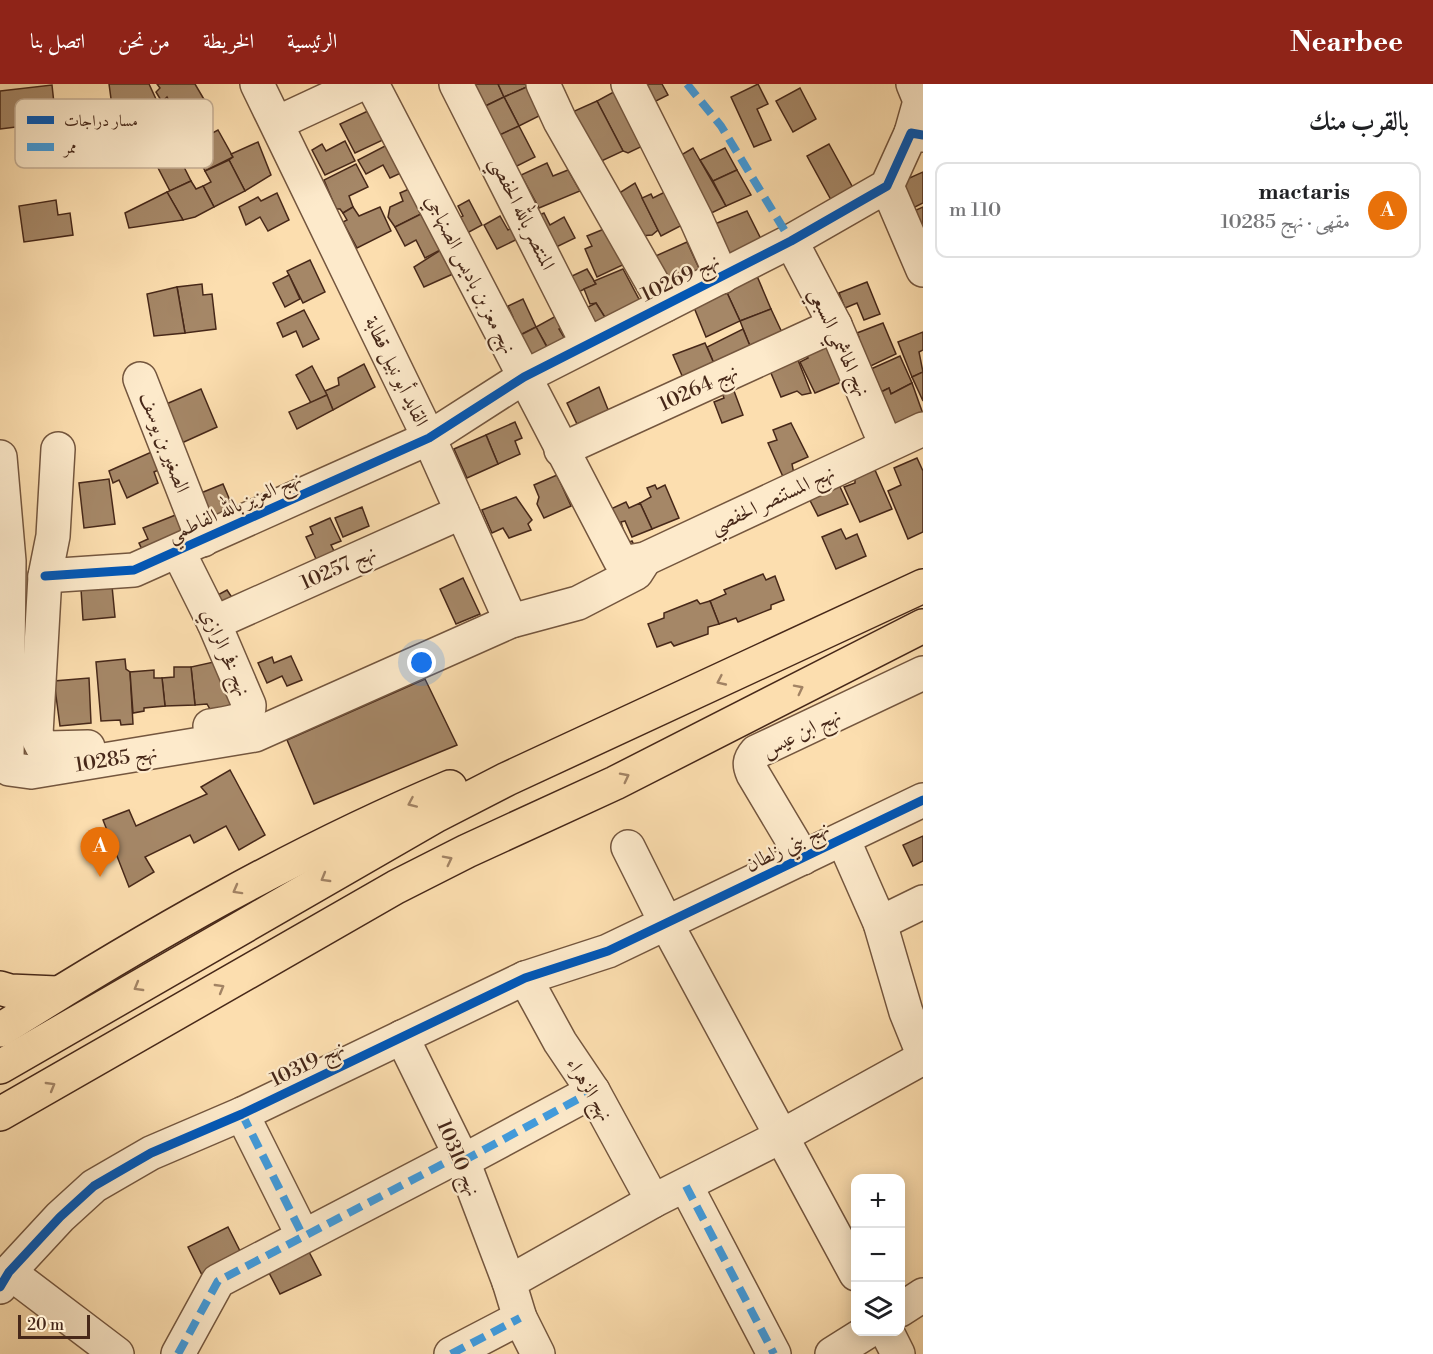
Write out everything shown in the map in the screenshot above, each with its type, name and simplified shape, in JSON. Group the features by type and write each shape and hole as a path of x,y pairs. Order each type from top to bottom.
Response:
{"highway":[{"path":"0,1067 375,849 507,779 923,586"},
{"path":"0,1114 396,887 467,851 615,783 923,626"},
{"path":"0,1030 57,993 285,863 412,803 529,754 586,744"},
{"path":"0,988 10,991 57,993"}],"street":[{"name":"القايد أبو نبيل قطابة","path":"257,84 429,438 512,621"},
{"path":"277,123 361,84"},
{"name":"نهج معز بن باديس الصنهاجي","path":"372,84 561,450 633,560"},
{"name":"المنتصر بالله الحفصي","path":"456,84 587,343"},
{"path":"543,84 560,121 665,305"},
{"path":"627,84 696,219 722,277"},
{"path":"913,84 920,101 917,134 887,186 923,270"},
{"name":"نهج 10269","path":"429,438 524,377 791,241 887,186"},
{"name":"نهج الهاشمي السبعي","path":"791,241 835,325 886,446"},
{"name":"نهج 10264","path":"561,450 835,325"},
{"name":"الصغير بن يوسف","path":"140,379 190,545"},
{"name":"نهج المستنصر الحفصي","path":"512,621 578,603 636,573 633,560 923,429"},
{"name":"نهج العزيز بالله الفاطمي","path":"45,576 134,570 429,438"},
{"path":"45,576 53,537 58,449"},
{"name":"نهج 10285","path":"0,457 9,561 7,761 9,769 15,771 31,772 255,735 512,621"},
{"name":"نهج 10257","path":"214,623 462,512"},
{"name":"نهج فخر الرازي","path":"45,576 36,734 42,746 63,750 159,738 248,716 249,705 214,623 190,545"},
{"name":"نهج ابن عيس","path":"802,858 753,774 749,765 751,757 756,752 923,673"},
{"name":"نهج بني زلطان","path":"666,923 923,800"},
{"path":"510,1282 653,1200 686,1186 780,1137 923,1056 915,1007 843,839"},
{"path":"628,847 666,923 851,1267"},
{"path":"880,923 923,902"},
{"name":"نهج 10319","path":"5,1280 60,1217 93,1186 151,1153 242,1114 525,978 608,951 666,923"},
{"name":"نهج الزهراء","path":"525,978 560,1042 593,1091 653,1200"},
{"name":"نهج 10310","path":"402,1037 461,1158 510,1282 520,1318 538,1354"},
{"path":"178,1354 218,1281 593,1091"},
{"path":"242,1114 303,1236"},
{"path":"686,1186 774,1354"},
{"path":"5,1280 117,1354"},
{"path":"905,1307 923,1295"},
{"path":"452,1354 520,1318"},
{"path":"832,1354 861,1336"},
{"path":"889,1336 898,1354"}],"building":[{"path":"109,84 149,84 156,99 111,99"},
{"path":"157,84 195,84 204,99 168,99 167,97 160,99 156,92 160,88"},
{"path":"461,84 498,84 504,97 475,111"},
{"path":"498,84 528,84 529,86 504,97"},
{"path":"633,84 662,84 668,95 644,107"},
{"path":"758,84 768,104 757,109 771,140 754,147 731,97"},
{"path":"52,85 54,99 15,99 15,127 0,129 0,91"},
{"path":"529,86 543,114 519,126 504,97"},
{"path":"621,88 651,142 628,153 623,151 597,101"},
{"path":"800,88 816,119 793,132 776,101"},
{"path":"504,97 519,126 490,140 475,111"},
{"path":"597,101 623,151 595,164 570,113"},
{"path":"370,110 385,139 355,153 340,124"},
{"path":"519,126 535,157 511,169 495,137"},
{"path":"218,130 233,157 213,167 213,133"},
{"path":"345,141 355,161 325,175 312,150 322,144 326,151"},
{"path":"258,142 271,175 245,191 229,160 233,157 231,154"},
{"path":"829,144 858,197 836,209 807,156"},
{"path":"387,145 401,173 390,178 383,165 366,174 358,160"},
{"path":"693,148 726,206 701,218 671,161"},
{"path":"725,148 737,170 713,181 700,160"},
{"path":"229,160 245,191 214,207 203,186 211,182 205,171"},
{"path":"547,163 553,176 568,170 580,191 539,208 521,175"},
{"path":"356,164 368,187 349,196 353,207 343,213 340,209 336,209 324,180"},
{"path":"158,168 184,168 191,181 170,191"},
{"path":"737,170 751,195 726,206 713,181"},
{"path":"923,172 923,203 905,212 896,184"},
{"path":"191,181 196,189 203,186 214,207 195,217 183,220 167,192"},
{"path":"635,183 658,230 652,235 640,236 613,197"},
{"path":"409,189 421,214 395,227 388,217 390,207 403,201 400,193"},
{"path":"671,189 690,221 661,236 642,198 651,194 653,198"},
{"path":"167,192 183,220 129,228 125,213"},
{"path":"277,193 289,220 268,231 260,217 246,225 239,207 258,197 261,201"},
{"path":"56,200 58,215 70,213 73,235 24,242 19,206"},
{"path":"469,200 482,225 458,238 449,223 463,216 458,206"},
{"path":"353,207 359,216 380,207 391,231 357,248 343,222 347,220 343,213"},
{"path":"923,207 923,233 905,215"},
{"path":"747,211 765,247 727,268 705,228"},
{"path":"544,213 550,225 564,217 575,238 546,252 530,219"},
{"path":"421,214 436,242 441,240 444,248 425,258 416,240 405,246 395,227"},
{"path":"500,216 508,230 521,223 526,235 497,249 484,225"},
{"path":"609,227 629,262 597,277 585,249 592,246 587,236"},
{"path":"687,242 704,279 668,297 649,259"},
{"path":"444,248 455,273 424,287 414,267"},
{"path":"310,260 325,292 303,303 287,271"},
{"path":"587,269 596,284 567,297 559,282"},
{"path":"623,269 641,303 606,319 596,303 590,304 584,289 596,284 594,281"},
{"path":"754,269 771,309 740,321 723,284"},
{"path":"289,275 300,299 285,307 273,283"},
{"path":"867,282 880,314 864,320 857,303 845,308 839,293"},
{"path":"202,284 203,295 212,294 216,329 185,333 177,287"},
{"path":"723,284 740,321 706,337 691,300"},
{"path":"177,287 185,333 154,336 147,294"},
{"path":"523,299 536,327 512,339 503,321 513,317 508,306"},
{"path":"596,303 606,319 592,329 582,310"},
{"path":"771,309 786,341 753,354 740,321"},
{"path":"304,310 319,339 303,347 296,331 283,337 277,323"},
{"path":"567,310 573,323 559,329 567,342 549,350 536,327"},
{"path":"883,323 896,354 858,372 845,342 859,337 857,333"},
{"path":"536,327 550,353 535,361 532,354 520,361 509,341"},
{"path":"743,329 755,358 719,375 707,347"},
{"path":"923,332 923,350 919,352 923,372 912,377 898,342"},
{"path":"705,343 719,375 687,387 673,355"},
{"path":"828,343 844,381 815,393 800,362 808,358 805,353"},
{"path":"796,355 811,393 802,395 797,391 781,397 768,366"},
{"path":"900,356 912,383 891,394 889,388 872,396 862,373"},
{"path":"364,364 375,387 333,410 325,391 339,385 338,378"},
{"path":"312,366 327,395 311,403 296,375"},
{"path":"923,372 923,401 912,377"},
{"path":"731,383 743,415 722,423 714,402 724,398 720,387"},
{"path":"912,383 923,414 891,426 879,393 889,388 891,394"},
{"path":"599,387 611,417 588,427 584,421 577,424 567,403"},
{"path":"201,389 217,427 173,447 157,408"},
{"path":"327,395 333,410 297,429 289,412"},
{"path":"515,422 522,438 515,441 520,454 498,464 486,435"},
{"path":"791,423 808,457 792,464 794,474 784,479 768,443 777,440 773,430"},
{"path":"486,435 498,464 467,478 454,449"},
{"path":"156,450 163,468 154,472 158,483 127,498 119,480 113,483 109,471"},
{"path":"917,458 923,471 923,532 908,539 888,491 901,485 894,468"},
{"path":"875,470 892,509 860,522 844,487 855,483 855,478"},
{"path":"834,474 848,504 818,516 803,487"},
{"path":"557,475 571,506 544,518 537,504 539,497 534,485"},
{"path":"109,479 115,524 84,528 79,483"},
{"path":"223,484 234,510 207,534 202,520 212,516 207,505 201,507 196,495"},
{"path":"655,485 657,489 665,485 679,518 652,529 640,503 651,497 647,488"},
{"path":"516,497 532,520 528,524 531,530 509,538 503,528 492,533 482,510"},
{"path":"626,502 629,508 640,503 652,529 632,537 625,521 621,522 627,543 632,541 635,547 618,555 598,515"},
{"path":"362,507 369,526 343,537 335,518"},
{"path":"178,514 195,540 147,560 139,543 148,539 143,528"},
{"path":"330,518 341,541 331,545 335,553 317,561 306,537 313,534 310,527"},
{"path":"841,529 846,539 857,534 866,556 836,569 822,537"},
{"path":"763,574 766,580 775,576 784,600 771,605 771,609 738,622 736,618 719,624 710,601 726,594 724,590"},
{"path":"463,578 480,614 456,624 440,589"},
{"path":"112,586 115,617 83,620 81,589"},
{"path":"227,590 233,599 221,617 212,598"},
{"path":"697,600 700,604 710,601 719,624 708,627 708,634 674,646 671,642 657,647 648,624 664,618 664,613"},
{"path":"291,656 302,680 287,686 282,676 267,683 258,663 272,657 274,663"},
{"path":"125,659 126,669 130,672 133,724 121,725 120,720 101,721 96,662"},
{"path":"218,661 241,705 211,711 207,704 195,705 191,667"},
{"path":"174,667 191,667 195,705 165,706 162,678 174,677"},
{"path":"154,670 154,678 162,678 165,706 144,708 144,711 133,713 130,672"},
{"path":"89,678 91,723 60,726 54,681"},
{"path":"425,679 457,745 314,804 287,740"},
{"path":"230,770 265,835 239,850 226,826 194,843 190,835 145,857 154,872 129,887 103,820 129,810 136,826 207,794 201,787"},
{"path":"923,836 923,861 913,866 903,845"},
{"path":"228,1227 244,1259 204,1279 188,1247"},
{"path":"306,1246 321,1275 280,1294 267,1269"}],"marked path":[{"path":"687,84 721,126 791,241"},
{"path":"463,1161 593,1091"},
{"path":"242,1114 303,1236"},
{"path":"178,1354 218,1281 460,1155"},
{"path":"686,1186 774,1354"},
{"path":"451,1354 520,1318"}],"cycle path":[{"path":"45,576 134,570 429,438 524,377 791,241 887,186 911,133 923,135"},
{"path":"0,1287 9,1272 60,1217 94,1186 151,1153 242,1114 525,978 608,951 923,800"}],"place":[{"name":"mactaris","path":"100,877"}]}
